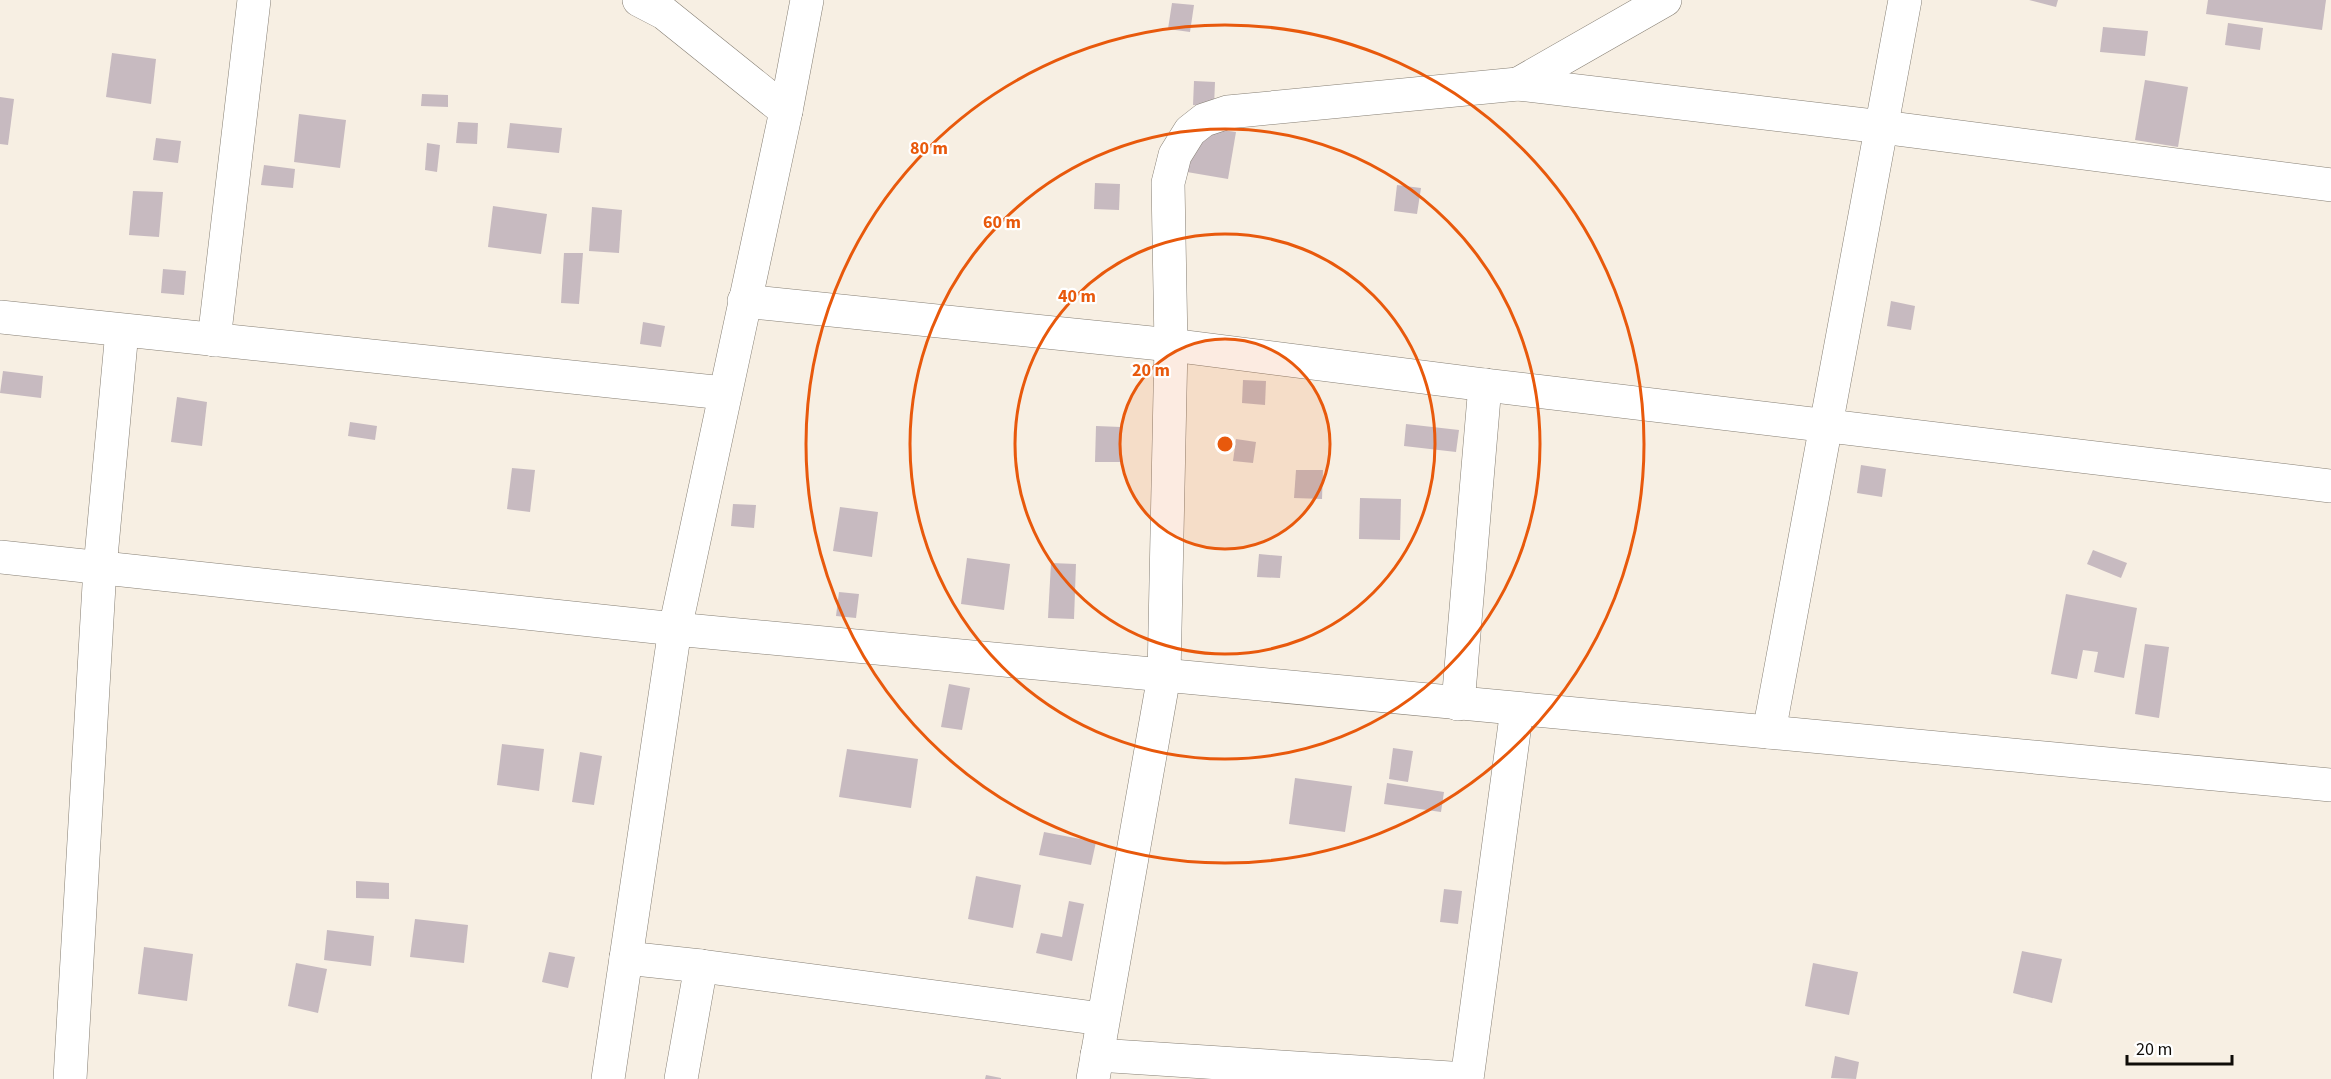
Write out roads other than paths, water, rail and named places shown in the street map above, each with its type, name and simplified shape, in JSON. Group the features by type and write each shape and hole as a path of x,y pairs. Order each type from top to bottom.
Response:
{"street":[{"path":"214,340 254,0"},
{"path":"639,0 664,13 786,111"},
{"path":"608,1079 675,629 786,111 807,0"},
{"path":"1518,84 1665,0"},
{"path":"1769,732 1905,0"},
{"path":"1517,709 1467,1079 1095,1067 1164,676 1171,345 1168,183 1174,155 1190,131 1204,120 1228,112 1518,84 1882,127 2331,185"},
{"path":"744,301 1171,345 1485,385 2331,486"},
{"path":"0,317 724,393"},
{"path":"70,1079 100,568 122,331"},
{"path":"1458,704 1485,385"},
{"path":"0,557 675,629 2331,785"},
{"path":"626,958 1102,1019"},
{"path":"681,1079 701,966"}]}
